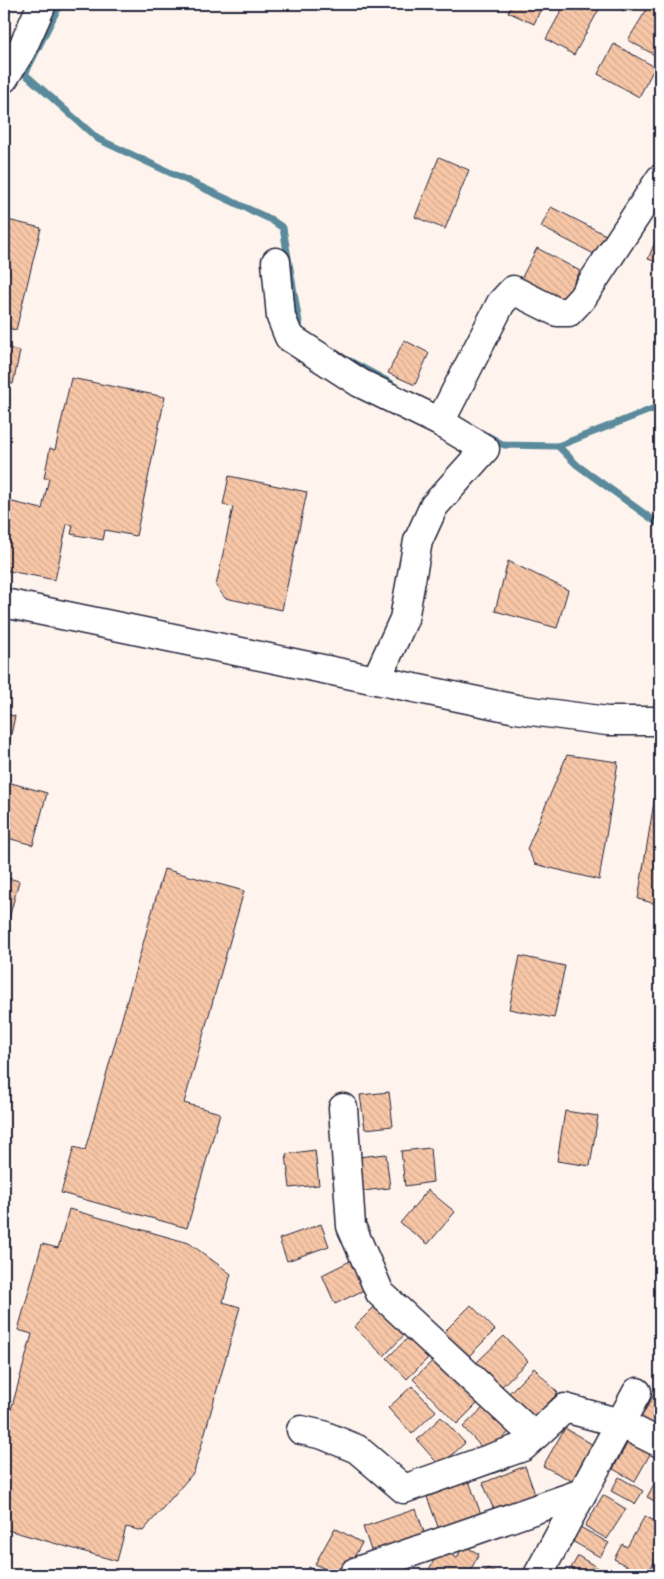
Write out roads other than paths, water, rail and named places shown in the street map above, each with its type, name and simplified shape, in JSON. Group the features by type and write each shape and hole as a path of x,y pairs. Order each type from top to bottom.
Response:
{"street":[{"path":"4,78 22,49 42,4"},
{"path":"440,422 501,303 513,290 557,312 570,312 582,298 660,179"},
{"path":"276,262 281,317 288,337 360,383 440,422 485,449 434,506 418,541 404,619 376,680"},
{"path":"4,603 516,709 607,721 660,721"},
{"path":"343,1108 350,1226 380,1293 534,1436"},
{"path":"538,1575 636,1392"},
{"path":"301,1430 323,1435 357,1449 404,1489 523,1447 565,1408 620,1423 660,1443"},
{"path":"353,1575 354,1572 582,1493"}],"waterway":[{"path":"60,4 25,74 98,139 270,219 283,228 300,328"},
{"path":"350,361 391,383"},
{"path":"488,436 504,445 558,446 660,406"},
{"path":"558,446 577,465 660,525"}]}
